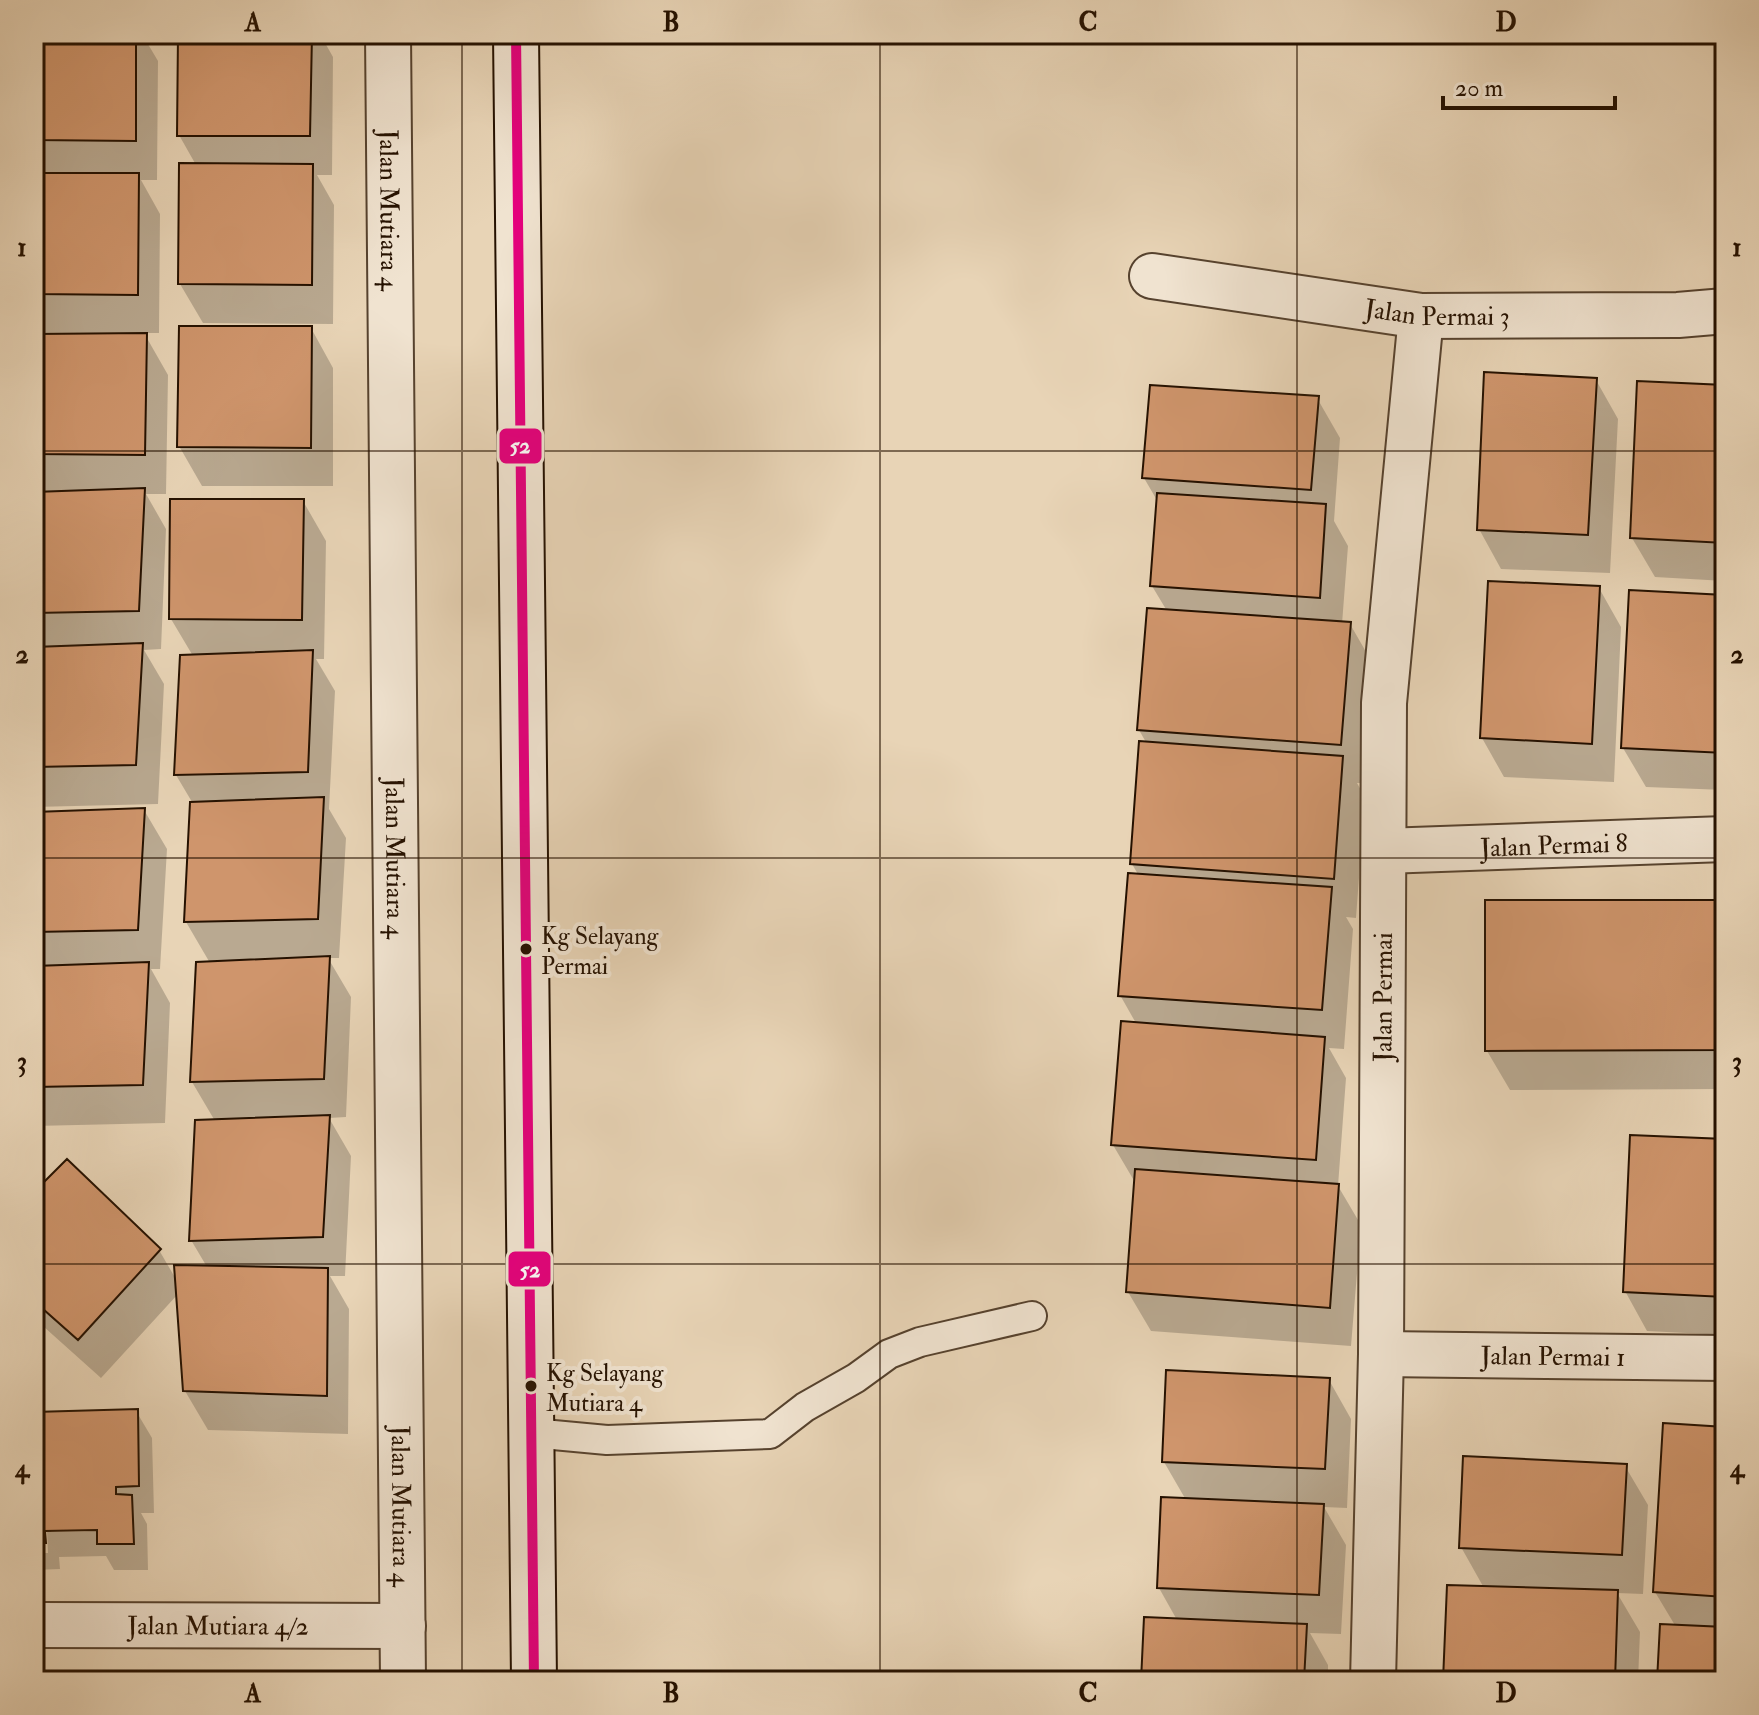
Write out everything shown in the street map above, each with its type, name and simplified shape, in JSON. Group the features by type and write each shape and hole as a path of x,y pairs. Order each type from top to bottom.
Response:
{"street":[{"name":"Jalan Mutiara 4","path":"388,34 403,1681"},
{"path":"516,34 534,1681"},
{"name":"Jalan Permai 3","path":"1152,276 1421,316 1678,315 1725,311"},
{"name":"Jalan Permai","path":"1373,1681 1381,1354 1384,703 1421,316"},
{"name":"Jalan Permai 8","path":"1384,851 1725,839"},
{"name":"Jalan Permai 1","path":"1381,1354 1725,1358"},
{"name":"Jalan Mutiara 4/2","path":"34,1625 403,1626"}],"lane":[{"path":"532,1433 607,1440 770,1434 805,1407 856,1378 889,1354 920,1342 1032,1316"}],"building":[{"path":"34,34 136,34 136,141 34,140"},
{"path":"178,34 312,34 310,136 177,136"},
{"path":"179,163 313,164 312,285 178,284"},
{"path":"34,173 139,173 138,295 34,294"},
{"path":"179,326 312,326 311,448 177,447"},
{"path":"147,333 145,455 34,454 34,334"},
{"path":"1484,372 1597,378 1588,535 1477,530"},
{"path":"1637,381 1725,385 1725,543 1630,538"},
{"path":"1150,385 1319,396 1311,490 1142,478"},
{"path":"145,488 139,611 34,613 34,492"},
{"path":"1157,493 1326,504 1320,598 1150,586"},
{"path":"170,499 304,499 302,620 169,619"},
{"path":"1488,581 1600,586 1592,744 1480,738"},
{"path":"1629,590 1725,595 1725,753 1621,748"},
{"path":"1147,608 1351,622 1341,745 1137,730"},
{"path":"143,643 136,765 34,767 34,647"},
{"path":"313,650 308,772 174,775 180,655"},
{"path":"1139,741 1343,756 1334,879 1130,864"},
{"path":"324,797 318,919 184,922 190,802"},
{"path":"145,808 138,930 34,932 34,812"},
{"path":"1128,873 1332,887 1322,1010 1118,996"},
{"path":"1485,900 1725,900 1725,1050 1485,1051"},
{"path":"330,956 324,1079 190,1082 196,962"},
{"path":"149,962 143,1085 34,1087 34,966"},
{"path":"1121,1021 1325,1037 1316,1160 1111,1145"},
{"path":"330,1115 323,1237 189,1241 195,1120"},
{"path":"1630,1135 1725,1139 1725,1297 1623,1292"},
{"path":"67,1159 161,1249 78,1340 34,1301 34,1192"},
{"path":"1135,1169 1339,1184 1330,1308 1126,1292"},
{"path":"174,1265 328,1268 327,1396 183,1391"},
{"path":"1166,1370 1330,1378 1325,1469 1162,1462"},
{"path":"138,1409 139,1486 116,1487 116,1494 132,1495 134,1544 97,1544 97,1530 45,1531 46,1543 34,1543 34,1412"},
{"path":"1663,1423 1725,1427 1725,1597 1653,1592"},
{"path":"1463,1456 1627,1464 1622,1555 1459,1548"},
{"path":"1161,1497 1324,1504 1319,1595 1157,1588"},
{"path":"1447,1585 1618,1590 1615,1681 1443,1681"},
{"path":"1144,1617 1307,1624 1304,1681 1141,1681"},
{"path":"1660,1624 1725,1627 1725,1681 1657,1681"}],"transit line":[{"name":"52","path":"516,34 534,1681"}],"place":[{"name":"Kg Selayang Permai","path":"526,949"},
{"name":"Kg Selayang Mutiara 4","path":"531,1386"}]}
